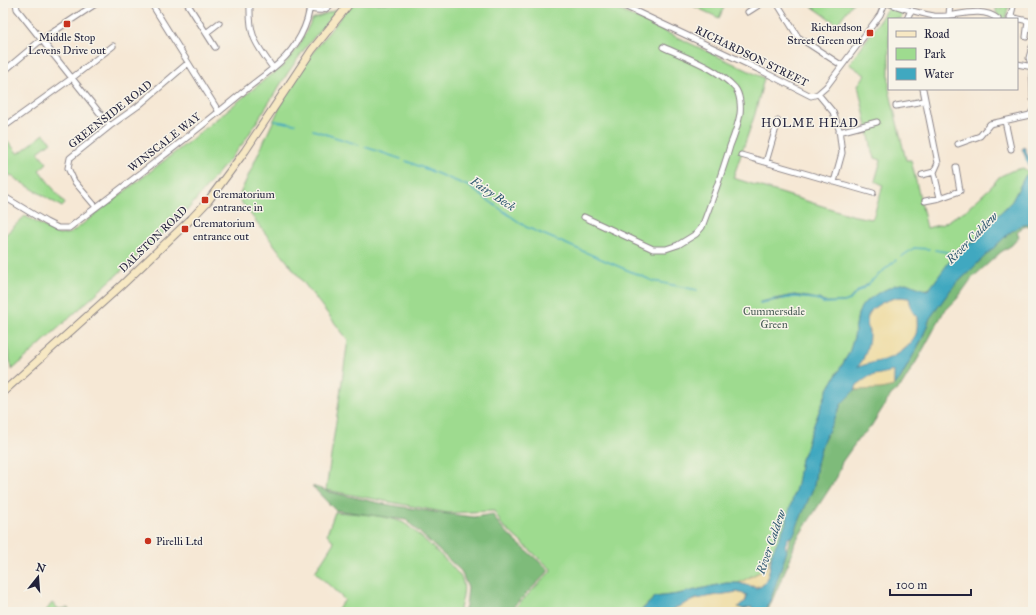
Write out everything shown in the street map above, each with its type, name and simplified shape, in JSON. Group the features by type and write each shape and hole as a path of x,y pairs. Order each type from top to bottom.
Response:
{"main road":[{"name":"DALSTON ROAD","path":"3,392 133,274 208,201 245,151 312,50 350,3"}],"street":[{"path":"16,3 17,10 110,126"},
{"path":"3,72 41,40 97,3"},
{"path":"151,3 219,112"},
{"path":"187,3 215,47"},
{"path":"250,3 250,19 256,46 273,68"},
{"name":"WINSCALE WAY","path":"3,196 58,228 69,228 219,112 279,63 291,50 304,31 310,6 324,11 332,3"},
{"name":"RICHARDSON STREET","path":"618,3 762,71 808,95 818,94 826,87 841,65 880,15 886,3"},
{"path":"748,12 762,3"},
{"path":"777,3 798,37 841,65"},
{"path":"886,3 936,16 972,12 991,15 996,18"},
{"path":"949,15 950,3"},
{"path":"1010,18 1014,3"},
{"path":"907,18 911,10"},
{"path":"1018,20 1030,22 1026,37"},
{"path":"206,33 219,23"},
{"path":"8,124 72,78 113,46"},
{"path":"584,217 653,249 666,249 678,245 696,234 702,227 738,123 740,98 736,89 721,77 707,68 663,47"},
{"path":"1032,47 1029,58 1032,67 1033,97"},
{"name":"GREENSIDE ROAD","path":"96,207 74,181 68,168 70,158 138,106 188,63"},
{"path":"1018,64 1032,67"},
{"path":"923,90 924,101 938,163 934,172 940,198"},
{"path":"818,94 833,112 839,132 842,153 834,182"},
{"path":"896,106 924,101"},
{"path":"958,144 980,136 990,124 1030,115 1033,110"},
{"path":"766,162 778,121"},
{"path":"1005,121 1011,149"},
{"path":"839,132 877,122"},
{"path":"740,155 873,193"},
{"path":"925,201 940,198 960,191 956,168"},
{"path":"922,176 934,172"}],"green space":[{"name":"Cummersdale Green","path":"352,3 604,3 764,78 755,114 733,178 851,215 870,219 873,218 883,185 875,181 881,160 875,158 872,150 858,85 865,75 849,64 886,10 891,8 900,10 902,13 901,18 888,18 888,90 889,90 906,160 911,160 927,228 943,224 966,210 991,187 999,177 1011,171 1023,168 1029,172 1012,201 982,231 974,243 969,243 956,255 930,288 921,289 906,283 858,314 854,337 849,353 827,391 801,459 798,483 787,521 765,569 739,583 726,583 678,594 655,597 639,612 511,612 550,572 551,569 502,525 494,511 448,513 326,490 348,340 238,198 294,76"},
{"path":"687,3 726,3 719,18"},
{"path":"813,3 853,3 837,24 810,5"},
{"path":"1004,3 1013,3 1011,7 1008,7 1006,18 999,18 996,12 996,8 1001,9"},
{"path":"338,9 306,47 244,142 184,214 12,370 3,329 3,237 25,216 59,235 71,233 282,67 299,46 312,19"},
{"path":"44,134 51,142 38,152 47,163 39,170 65,204 62,207 3,171 3,143 7,140 18,154"},
{"path":"1033,223 1033,227 1024,227 1017,232 1019,237 1012,245 1001,252 972,278 957,299 943,313 902,385 891,395 870,428 859,438 842,462 837,477 795,542 791,557 767,612 764,612 770,601 791,536 793,535 814,486 817,463 822,444 842,403 855,390 870,389 900,379 922,339 930,318 952,288 1008,234 1019,226"},
{"path":"312,486 330,492 384,504 441,513 474,517 493,514 496,520 509,535 549,570 508,612 464,612 468,588 461,571 406,520 335,510"},
{"path":"335,512 386,517 407,525 443,558 462,579 464,591 459,612 335,612 345,600 315,572 334,542 327,534"},
{"path":"52,603 59,609 68,608 72,612 45,612"}],"sand":[{"path":"899,297 909,298 912,311 917,317 917,331 910,344 895,356 894,386 881,389 855,390 857,368 862,362 868,341 868,316 878,305"},
{"path":"772,553 766,582 757,586 749,586 739,583 765,569"},
{"path":"737,592 747,595 743,609 751,607 760,612 670,612 693,600"}],"water":[{"path":"1024,147 1033,167 1033,223 1019,226 1008,234 952,288 930,318 922,339 900,379 894,386 894,371 870,376 857,385 855,390 842,403 822,444 817,463 814,486 793,536 788,538 785,545 787,551 770,601 764,612 760,612 751,607 743,609 738,607 746,601 747,595 737,592 696,599 675,608 670,612 640,612 655,597 678,594 726,583 739,583 757,588 763,585 768,578 772,553 787,521 797,484 801,459 827,391 849,353 861,307 865,302 878,293 895,285 906,283 927,290 930,288 949,262 969,243 974,243 982,231 1012,201 1025,176 1029,173 1030,167 1022,149","holes":["899,297 909,298 912,311 917,317 917,330 913,340 901,352 889,358 858,367 863,360 868,344 869,335 867,322 870,312 878,305 889,300"]},
{"path":"868,284 857,292 850,300 844,302 849,300 855,293"},
{"path":"794,295 819,299 824,302 844,302 823,303 816,299 795,297 760,303"}],"waterway":[{"name":"Fairy Beck","path":"275,121 295,124"},
{"name":"Fairy Beck","path":"313,130 359,145"},
{"name":"Fairy Beck","path":"365,147 401,159"},
{"path":"1026,159 1030,167 1029,174"},
{"name":"Fairy Beck","path":"406,161 468,186 526,227 653,281 697,290"},
{"name":"Fairy Beck","path":"901,257 914,248 929,249"},
{"name":"Fairy Beck","path":"935,250 958,254"},
{"name":"Fairy Beck","path":"782,299 795,297 816,299 823,303 844,302 850,300 857,292 868,285 896,260"},
{"name":"Fairy Beck","path":"760,303 774,300"}],"place":[{"name":"Middle Stop Levens Drive out","path":"67,24"},
{"name":"Richardson Street Green out","path":"870,33"},
{"name":"Crematorium entrance in","path":"205,200"},
{"name":"Crematorium entrance out","path":"185,229"},
{"name":"Pirelli Ltd","path":"148,541"}],"district":[{"name":"HOLME HEAD","path":"810,123"}],"water label":[{"name":"River Caldew","path":"972,238"},
{"name":"River Caldew","path":"771,542"}]}
